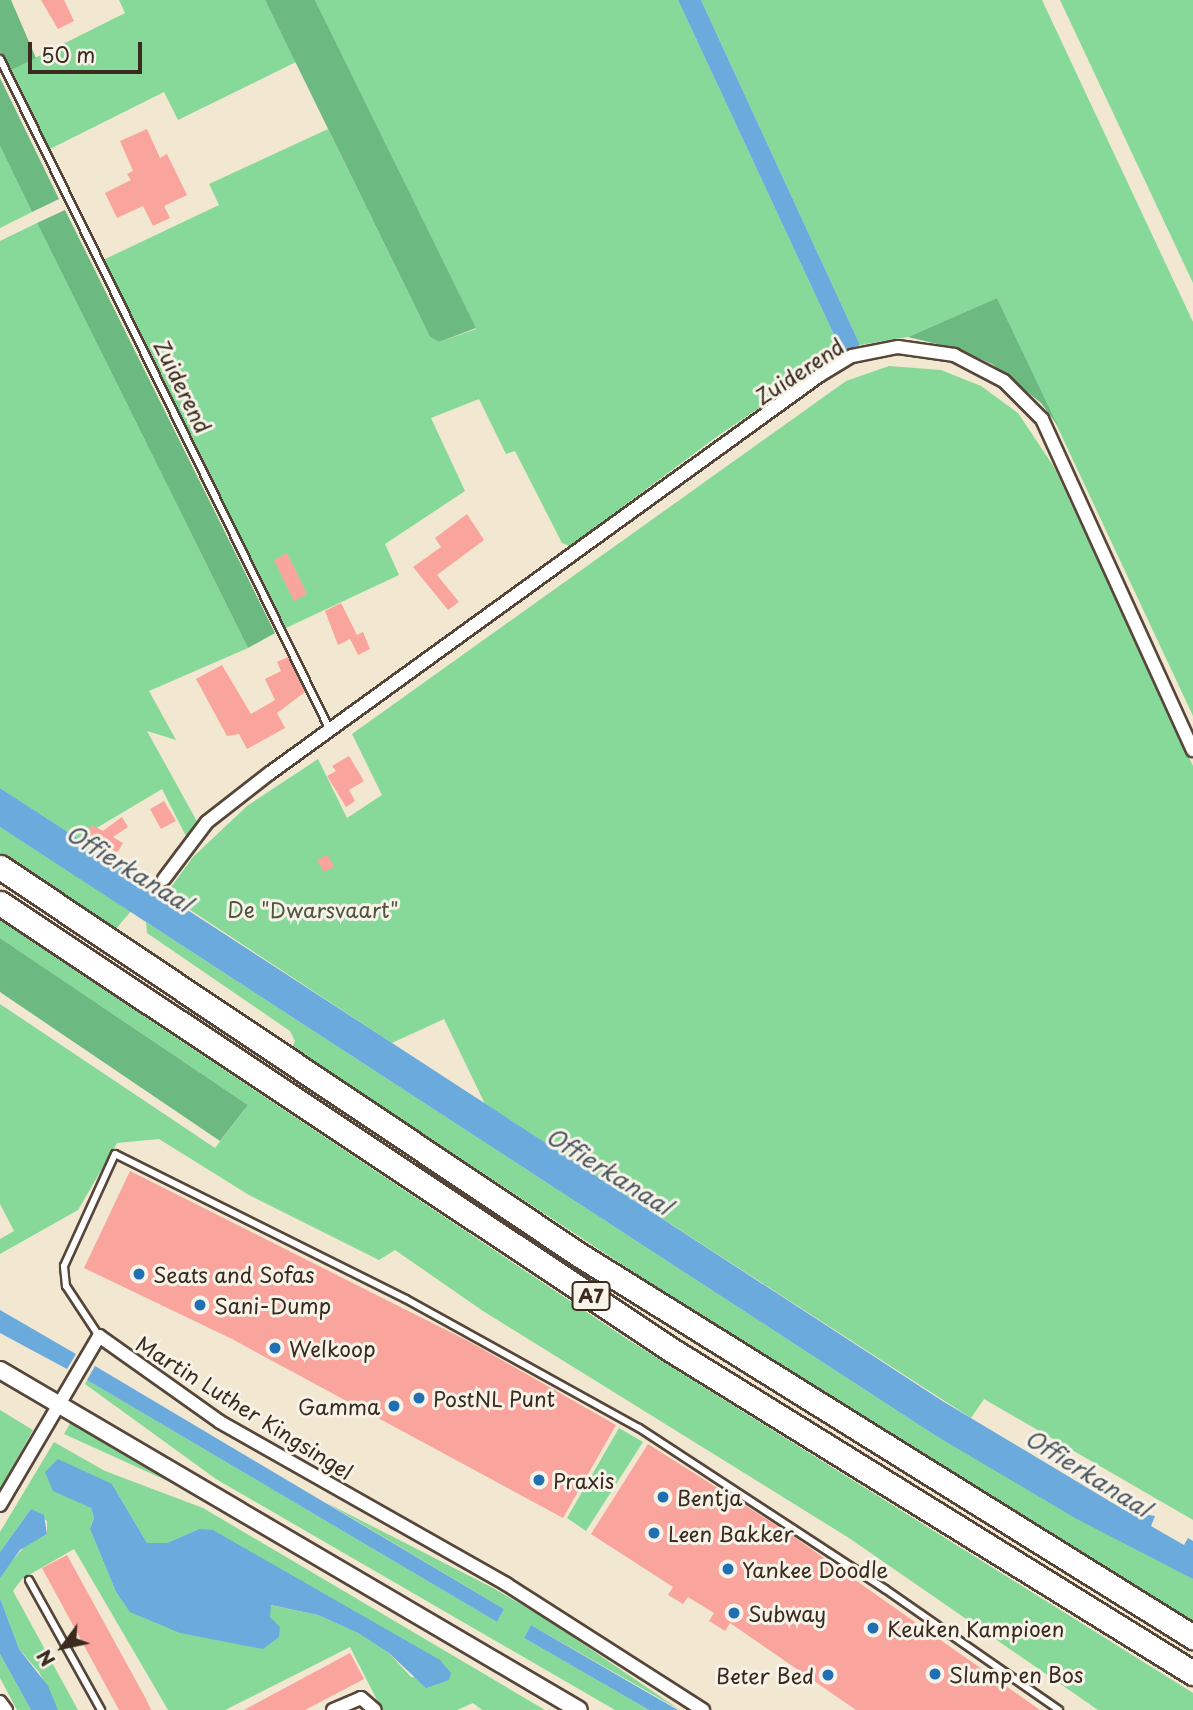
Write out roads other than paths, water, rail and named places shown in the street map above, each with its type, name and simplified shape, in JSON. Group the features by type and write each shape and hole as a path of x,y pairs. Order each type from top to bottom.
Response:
{"highway":[{"name":"A7","path":"0,867 578,1254 1193,1637"},
{"name":"A7","path":"0,903 670,1349 1193,1673"}],"street":[{"name":"Zuiderend","path":"164,879 207,822 330,730 820,375 852,356 898,347 954,355 1004,380 1042,419 1193,750"},
{"path":"0,1505 99,1336"},
{"name":"Martin Luther Kingsingel","path":"99,1336 220,1422 506,1584 703,1710"},
{"path":"0,1370 579,1710"},
{"path":"333,1710 361,1698 375,1710"},
{"path":"0,1702 6,1710"}],"lane":[{"name":"Zuiderend","path":"0,59 330,730"},
{"path":"99,1336 66,1286 64,1266 116,1154 406,1299 639,1428 885,1589 1059,1710"},
{"path":"29,1580 101,1710"}],"water":[{"path":"678,0 701,0 860,345 842,352"},
{"path":"0,788 944,1402 1126,1511 1155,1516 1151,1526 1184,1545 1188,1538 1193,1541 1193,1579 1075,1518 933,1434 0,827"},
{"path":"0,1310 76,1354 67,1369 0,1333"},
{"path":"95,1366 504,1609 497,1622 87,1380"},
{"path":"58,1459 112,1484 147,1543 167,1543 199,1529 213,1530 440,1660 451,1673 449,1680 426,1688 389,1653 358,1633 318,1615 271,1605 270,1617 280,1627 279,1637 263,1649 180,1633 130,1612 116,1592 90,1529 94,1518 91,1508 53,1491 45,1472"},
{"path":"31,1509 44,1515 47,1534 20,1550 0,1578 0,1552"},
{"path":"0,1598 19,1649 48,1686 58,1710 31,1710 0,1654"},
{"path":"531,1625 678,1710 649,1710 524,1638"}],"place":[{"name":"Seats and Sofas","path":"139,1274"},
{"name":"Sani-Dump","path":"200,1305"},
{"name":"Welkoop","path":"275,1348"},
{"name":"PostNL Punt","path":"419,1398"},
{"name":"Gamma","path":"394,1406"},
{"name":"Praxis","path":"539,1480"},
{"name":"Bentja","path":"663,1497"},
{"name":"Leen Bakker","path":"654,1533"},
{"name":"Yankee Doodle","path":"728,1569"},
{"name":"Subway","path":"734,1613"},
{"name":"Keuken Kampioen","path":"873,1628"},
{"name":"Slump en Bos","path":"935,1674"},
{"name":"Beter Bed","path":"828,1675"}],"water label":[{"name":"Offierkanaal","path":"129,868"},
{"name":"Offierkanaal","path":"609,1171"},
{"name":"Offierkanaal","path":"1088,1473"}],"park label":[{"name":"De \"Dwarsvaart\"","path":"313,909"}]}
